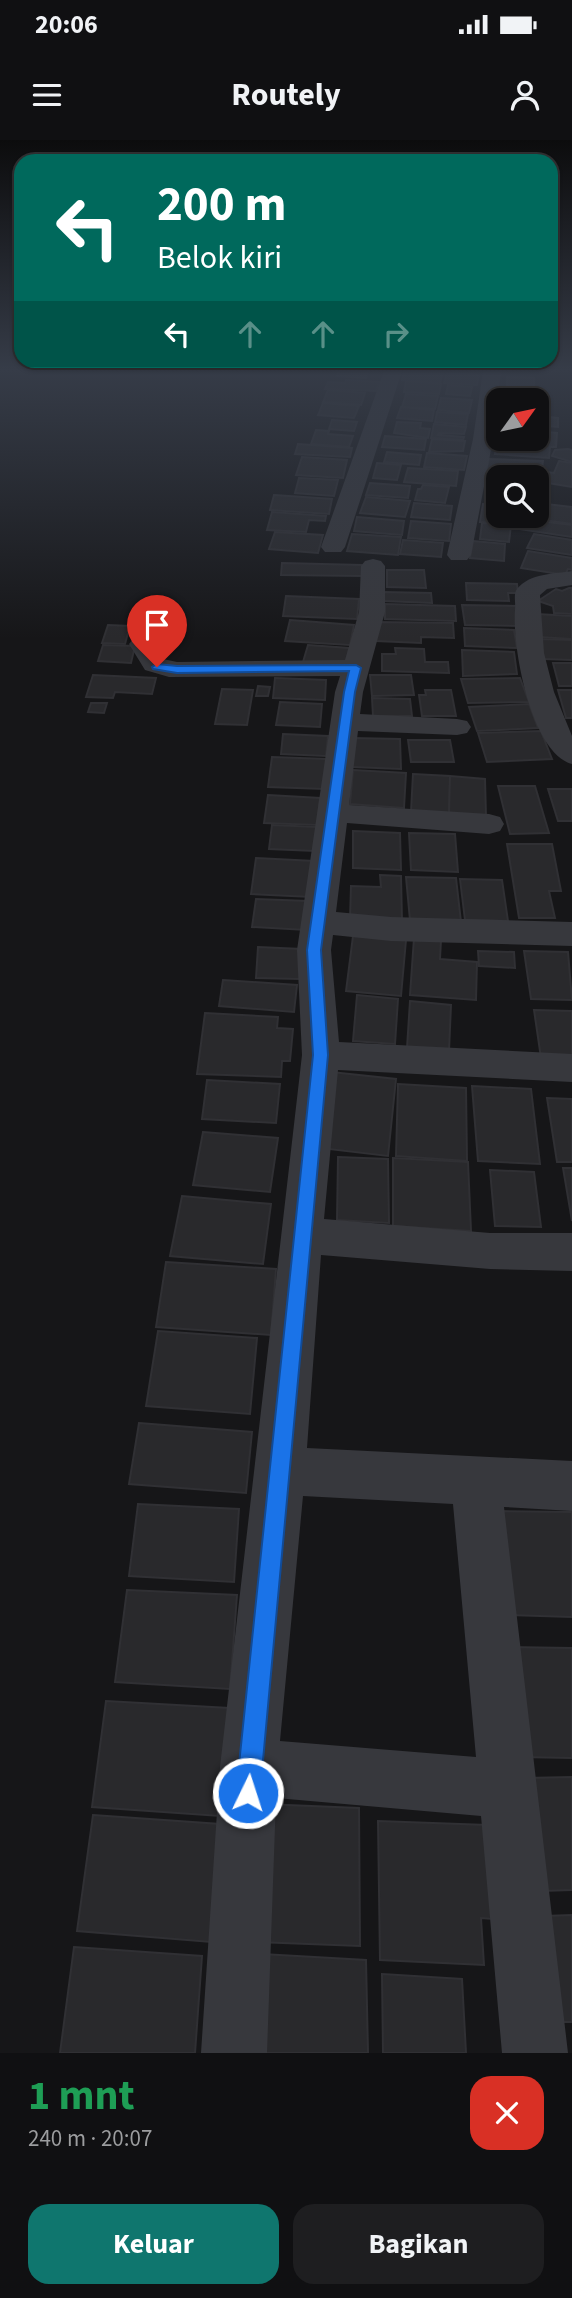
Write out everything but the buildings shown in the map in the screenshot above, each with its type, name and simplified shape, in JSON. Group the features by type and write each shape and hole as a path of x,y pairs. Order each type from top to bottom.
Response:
{"street":[{"path":"332,547 362,460"},
{"path":"459,555 478,460"},
{"path":"234,2053 249,1767 321,1055 314,950 345,722 356,668 372,612 373,566"},
{"path":"572,578 540,583 527,593 527,618 532,656 552,725 564,748 572,755"},
{"path":"142,644 150,663 157,667 177,670 356,668"},
{"path":"345,722 457,727"},
{"path":"333,813 489,824"},
{"path":"319,922 391,929 572,934"},
{"path":"321,1055 572,1068"},
{"path":"302,1235 490,1251 572,1252"},
{"path":"281,1471 572,1486"},
{"path":"477,1481 535,2053"},
{"path":"249,1767 431,1781 507,1790"}],"route":[{"path":"157,667 177,670 356,668 349,692 314,950 321,1055 248,1793"}]}
